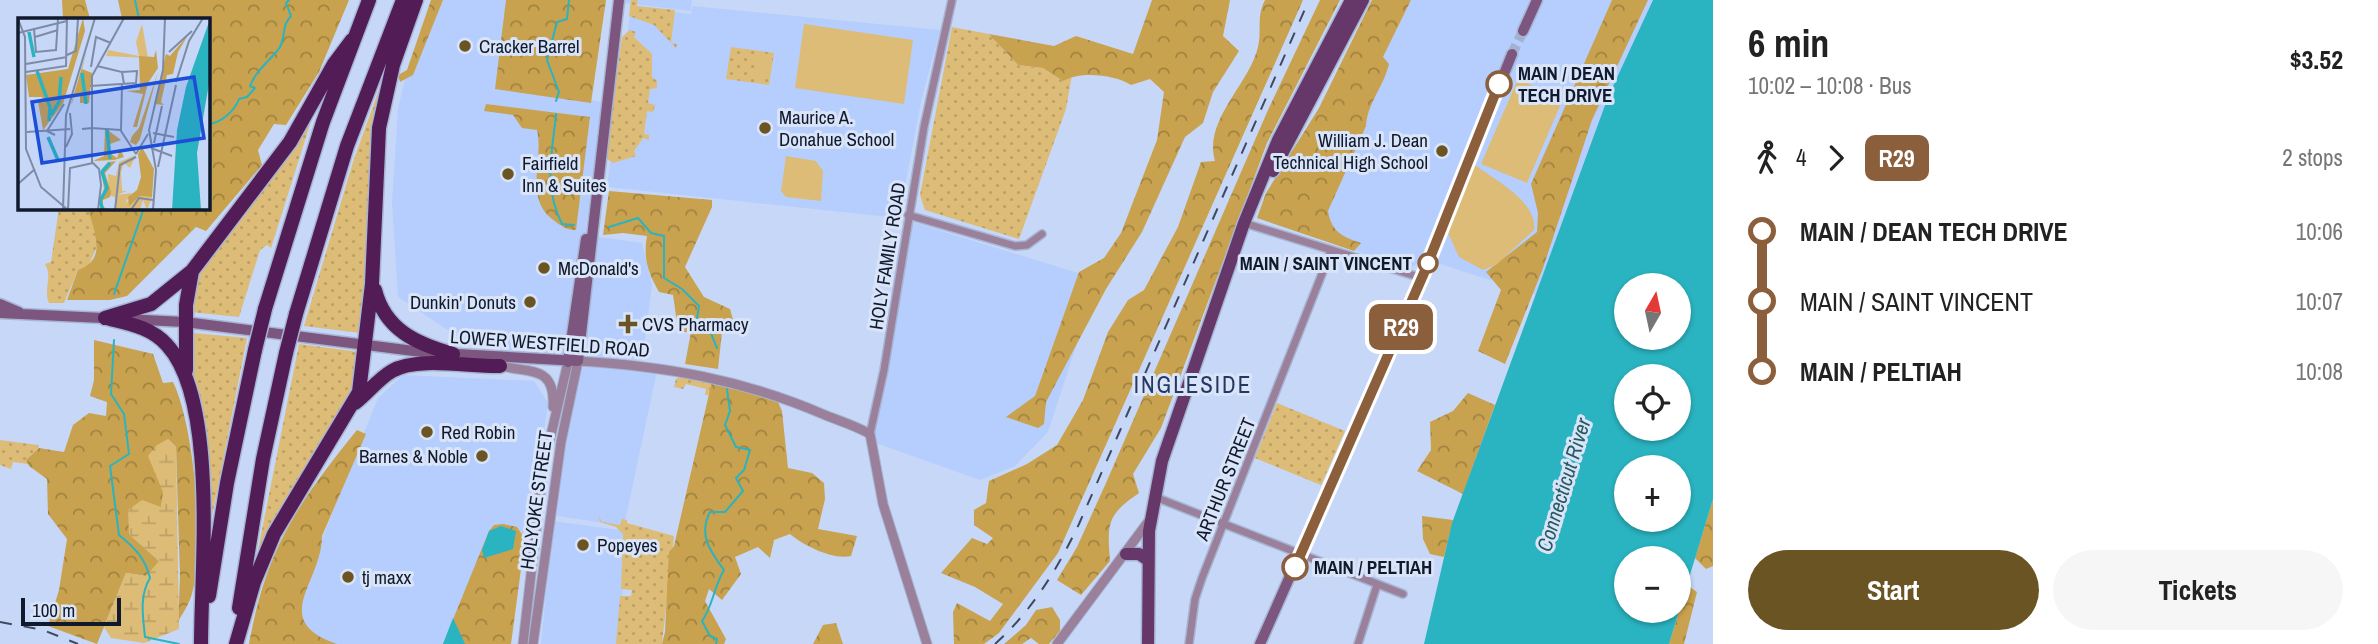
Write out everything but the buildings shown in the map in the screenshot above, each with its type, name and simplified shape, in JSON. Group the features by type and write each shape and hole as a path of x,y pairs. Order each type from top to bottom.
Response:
{"highway":[{"path":"202,644 227,483 265,309 311,158 352,40 369,0"},
{"path":"236,644 255,503 296,314 344,157 403,0"},
{"path":"354,404 362,381 373,279 379,128 391,72 416,0"},
{"path":"105,318 150,304 192,271 281,154 352,40"},
{"path":"192,271 186,322 187,378 197,433 203,502 202,644"},
{"path":"373,279 383,312 399,330 417,342 453,354"},
{"path":"105,318 141,328 159,337 178,359 187,378"},
{"path":"236,644 254,582 274,534 310,470 354,404 382,378 401,366 500,366"}],"main road":[{"path":"573,362 619,0"},
{"path":"1148,644 1151,518 1154,496 1181,401 1244,223 1278,140 1351,0"},
{"path":"1244,223 1363,0"},
{"path":"1522,31 1537,0"},
{"path":"1261,644 1422,278 1512,54"},
{"path":"0,304 27,316"},
{"name":"LOWER WESTFIELD ROAD","path":"0,313 186,322 453,354 573,362"},
{"path":"1126,554 1139,554 1148,560"}],"street":[{"name":"HOLY FAMILY ROAD","path":"870,434 884,370 908,215 952,0"},
{"path":"908,215 1015,246 1027,245 1042,234"},
{"path":"1244,223 1422,278"},
{"name":"ARTHUR STREET","path":"1189,644 1195,599 1331,251"},
{"path":"477,355 500,366 534,370 549,381 554,394 552,426"},
{"name":"HOLYOKE STREET","path":"523,644 541,482 552,426 573,362"},
{"name":"HOLYOKE STREET","path":"533,644 573,362"},
{"name":"LOWER WESTFIELD ROAD","path":"573,362 645,366 742,383 786,398 870,434"},
{"path":"870,434 883,504 927,644"},
{"path":"1154,496 1403,594"},
{"path":"1058,644 1151,518"},
{"path":"1358,644 1377,586"}],"shaded area":[{"path":"435,0 507,0 499,87 603,102 585,235 642,243 652,285 642,363 472,346 398,297 392,203 398,109 405,78"},
{"path":"623,0 692,0 691,11 623,3"},
{"name":"William J. Dean Technical High School","path":"1411,0 1653,0 1608,97 1536,295 1422,258 1411,269 1257,218 1274,185 1381,61"},
{"name":"Maurice A. Donahue School","path":"693,6 940,30 921,102 899,218 607,187 631,7 691,14"},
{"path":"912,222 1098,279 1048,432 1015,466 980,480 873,442"},
{"path":"582,366 657,371 624,526 557,516 560,473"},
{"path":"403,375 534,381 548,403 529,535 497,531 451,644 331,644 287,628 378,398"},
{"path":"553,521 627,531 619,644 541,644"}],"green space":[{"path":"62,0 85,0 90,18 63,18"},
{"path":"118,0 349,0 319,72 286,125 274,124 258,150 262,165 206,231 196,227 127,296 110,300 67,300 78,270 88,265 96,251 89,210 210,210 210,18 122,18"},
{"path":"431,0 443,0 413,75 400,82 398,75 407,70"},
{"path":"506,0 606,0 591,103 495,89"},
{"path":"631,0 638,0 637,6 675,10 671,43 654,25 629,16"},
{"path":"1152,0 1230,0 1223,36 1239,51 1213,92 1203,123 1185,137 1142,232 1106,289 1046,402 1044,424 1038,428 1006,417 1035,396 1079,272 1104,258 1121,233 1157,140 1164,92 1150,79 1131,85 1116,78 1097,75 1078,76 1063,81 1043,68 1018,65 989,34 1054,46 1076,36 1133,54"},
{"path":"1265,0 1303,0 1058,553 999,633 984,644 954,644 953,612 957,603 990,621 1003,604 975,587 941,573 972,538 987,544 993,538 974,525 974,510 986,503 989,481 1027,464 1057,445 1083,400 1108,332 1128,300 1144,290 1178,227 1201,162 1215,161 1215,131 1253,61 1258,47 1261,12"},
{"path":"1320,0 1340,0 1267,143 1161,428 1133,474 1139,493 1115,514 1111,521 1110,561 1081,595 1057,580 1077,547 1268,110"},
{"path":"1372,0 1411,0 1383,57 1389,64 1387,72 1328,211 1338,232 1361,243 1354,251 1257,218 1266,193 1319,108"},
{"path":"1612,0 1648,0 1592,120 1543,268 1505,364 1478,351 1501,290 1486,272 1537,232 1538,213 1531,184"},
{"path":"804,24 913,40 904,104 795,88"},
{"path":"952,27 989,34 1018,65 1043,68 1063,81 1072,75 1066,109 1019,239 925,210 920,195"},
{"path":"630,30 636,32 634,37 652,54 652,77 657,81 657,88 650,89 648,103 655,105 653,112 647,111 644,134 649,135 649,140 643,138 634,151 636,156 613,163 607,159 606,151 622,37"},
{"path":"731,47 774,53 769,85 726,79"},
{"path":"758,53 772,55 768,78 754,76"},
{"path":"387,67 369,292 360,333 304,326 353,162"},
{"path":"1518,79 1563,99 1527,183 1481,164"},
{"path":"486,104 590,117 576,230 566,228 552,219 539,200 537,130 522,128 513,115 484,111"},
{"path":"313,115 271,248 267,245 260,250 239,317 190,312 195,277"},
{"path":"786,156 816,161 823,171 821,201 786,197 781,191"},
{"path":"1475,165 1522,201 1529,210 1534,230 1496,265 1483,270 1459,257 1448,233"},
{"path":"609,191 712,200 712,207 685,267 704,297 730,309 735,327 722,332 718,369 685,364 691,332 681,332 678,329 673,295 659,292 652,278 646,259 647,236 623,233 603,235"},
{"path":"59,210 89,210 99,242 88,267 78,270 64,303 49,303 47,298 48,273 45,264 51,262"},
{"path":"193,333 247,338 207,542 189,359"},
{"path":"94,340 153,354 163,383 173,382 187,427 196,488 197,520 195,577 190,600 178,622 180,577 176,447 168,439 158,476 164,492 161,507 129,534 159,561 157,567 146,576 126,573 97,644 48,626 59,590 67,539 48,514 47,479 29,466 26,460 39,448 64,452 73,425 89,413 106,416 107,402 90,396 94,380"},
{"path":"299,344 359,352 355,386 255,565"},
{"path":"683,376 712,381 709,395 705,395 706,389 686,384 683,389 674,387 676,379"},
{"path":"712,381 778,402 782,411 788,468 812,473 824,483 825,499 818,529 857,536 851,556 836,556 819,551 790,534 774,540 770,558 758,547 735,557 741,574 722,600 709,589 705,601 726,639 724,644 662,644 669,552 674,546"},
{"path":"1468,393 1495,405 1463,494 1417,471 1431,450 1430,422 1453,411"},
{"path":"1277,403 1345,431 1321,485 1255,458"},
{"path":"357,430 366,434 322,536 320,553 302,612 306,624 317,634 337,644 249,644 265,581 287,529 301,505"},
{"path":"168,439 176,447 179,629 144,643 111,638 104,627 126,573 146,576 159,561 129,534 128,510 142,500 161,507 163,492 148,456 157,445"},
{"path":"0,440 38,445 39,448 26,460 28,464 13,462 11,469 0,465"},
{"path":"1713,499 1713,566 1706,569 1695,558"},
{"path":"599,516 602,522 620,525 622,519 627,520 627,523 674,536 662,644 616,644 620,596 631,596 632,590 621,589 623,534 616,527 600,522"},
{"path":"1422,516 1453,520 1444,557 1430,554 1423,539"},
{"path":"494,525 517,527 525,539 511,644 443,644 489,531"},
{"path":"1691,588 1697,592 1691,616"},
{"path":"1052,607 1060,620 1060,631 1049,644 1039,644 1031,638 1022,644 1004,644 1026,625 1036,610"},
{"path":"836,623 843,644 813,644 823,625"},
{"path":"1675,623 1689,623 1684,644 1669,644"}],"water":[{"name":"Connecticut River","path":"1653,0 1713,0 1713,499 1691,572 1691,546 1614,546 1614,623 1675,623 1669,644 1424,644 1452,523 1608,97"},
{"path":"501,526 516,531 513,549 484,558 482,550 489,531"},
{"path":"453,618 465,644 443,644"}],"waterway":[{"path":"135,0 139,18"},
{"path":"210,123 227,115 239,99 247,97 255,88 250,86 252,81 282,43 291,16 286,3 289,0"},
{"path":"556,101 559,92 547,60 557,22 567,19 569,0"},
{"path":"556,114 550,170 552,197 562,224 574,225"},
{"path":"114,294 143,210"},
{"path":"609,227 638,218 651,233 664,236 664,278 682,289 699,306 696,324 707,324 717,348"},
{"path":"114,340 111,394 124,414 129,454 110,466 119,535 139,554 150,578 143,599 145,637 179,644"},
{"path":"716,644 717,639 710,636 702,621 724,570 710,549 705,528 710,512 725,512 743,491 736,478 744,470 750,450 736,447 725,425 730,411 727,389"}],"tunnel":[{"path":"1512,54 1523,31"}],"railway":[{"path":"995,644 1021,618 1043,588 1079,524 1309,0"},
{"path":"0,622 43,630 78,644"}],"bus line":[{"name":"R29","path":"1295,567 1424,273 1499,84"}],"place":[{"name":"Cracker Barrel","path":"465,46"},
{"name":"MAIN / DEAN TECH DRIVE","path":"1499,84"},
{"name":"Maurice A. Donahue School","path":"765,128"},
{"name":"William J. Dean Technical High School","path":"1442,151"},
{"name":"Fairfield Inn & Suites","path":"508,174"},
{"name":"MAIN / SAINT VINCENT","path":"1428,263"},
{"name":"McDonald's","path":"544,268"},
{"name":"Dunkin' Donuts","path":"530,302"},
{"name":"CVS Pharmacy","path":"628,324"},
{"name":"Red Robin","path":"427,432"},
{"name":"Barnes & Noble","path":"482,456"},
{"name":"Popeyes","path":"583,545"},
{"name":"MAIN / PELTIAH","path":"1295,567"},
{"name":"tj maxx","path":"348,577"}],"district":[{"name":"INGLESIDE","path":"1193,385"}]}
